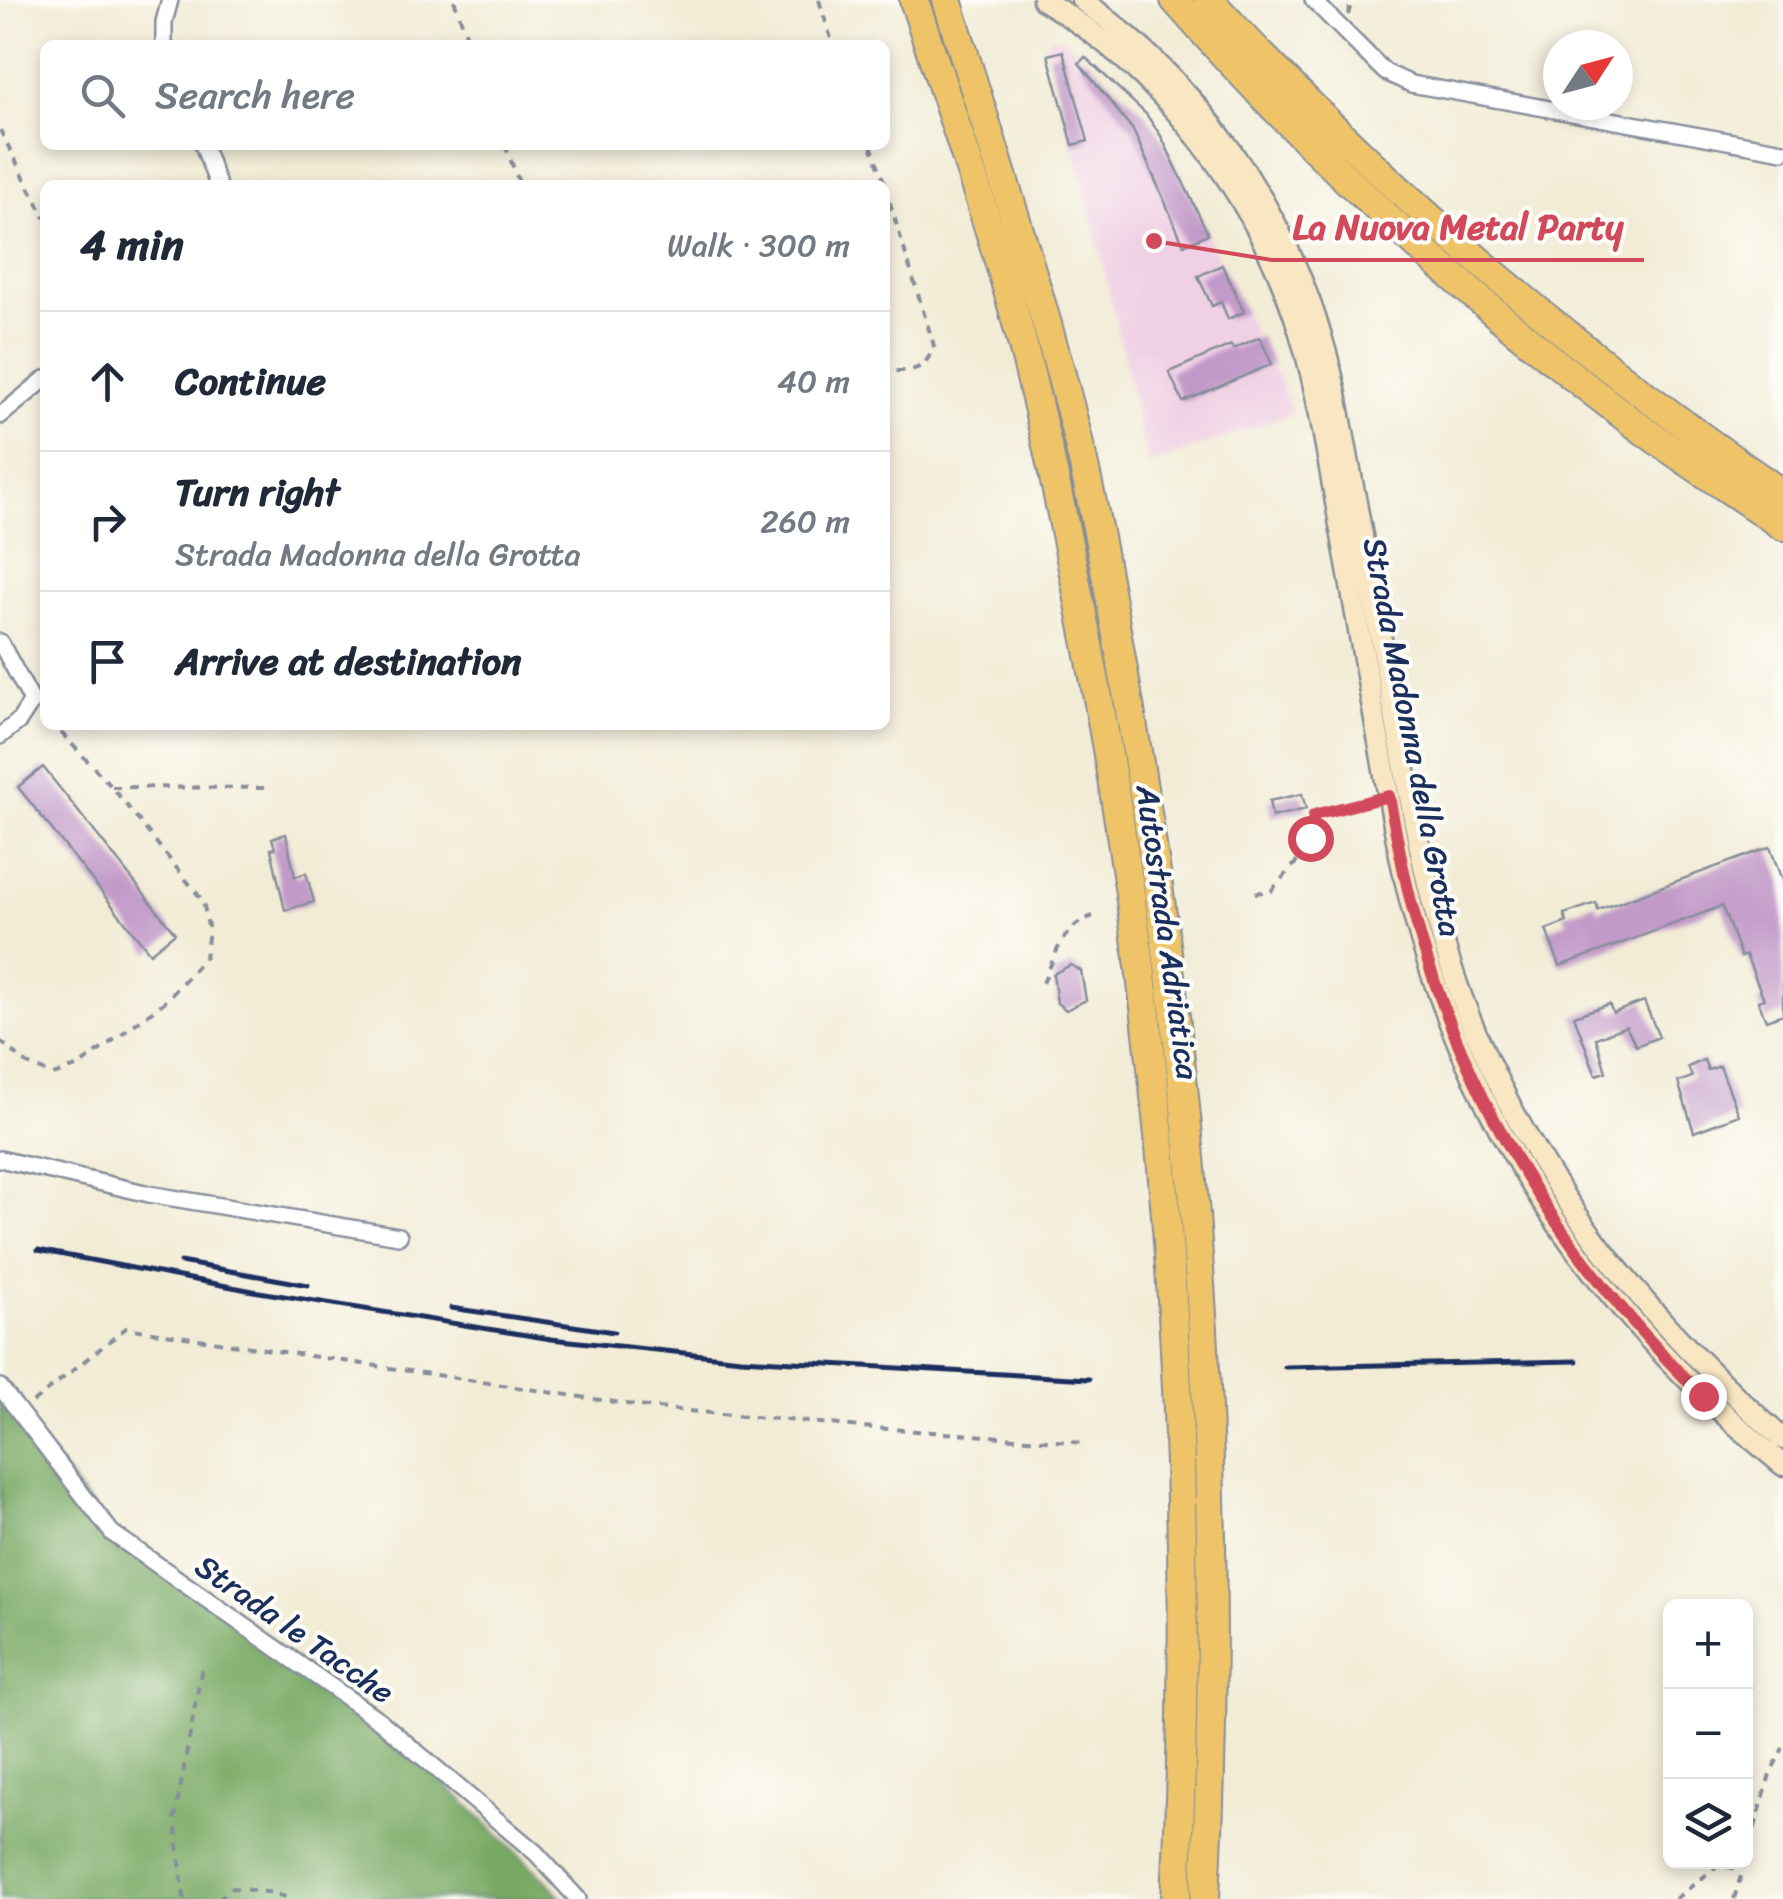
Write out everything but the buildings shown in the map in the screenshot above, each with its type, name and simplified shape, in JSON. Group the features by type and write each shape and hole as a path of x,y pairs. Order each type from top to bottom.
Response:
{"highway":[{"name":"Autostrada Adriatica","path":"914,0 1011,302 1040,418 1082,615 1122,838 1154,1082 1172,1306 1182,1520 1182,1761 1176,1899"},
{"name":"Autostrada Adriatica","path":"947,0 1070,410 1124,676 1169,952 1202,1294 1211,1516 1213,1742 1206,1899"},
{"path":"1176,0 1304,136 1400,228 1526,339 1629,419 1783,526"},
{"path":"1209,0 1363,158 1509,289 1693,433 1783,494"}],"main road":[{"name":"Strada Madonna della Grotta","path":"1044,0 1133,68 1179,115 1224,174 1274,265 1293,311 1316,392 1406,882 1437,988 1468,1068 1508,1146 1593,1277 1703,1396 1783,1465"},
{"name":"Strada Madonna della Grotta","path":"1082,0 1150,56 1214,126 1275,220 1308,293 1336,394 1427,885 1454,975 1496,1077 1560,1191 1606,1258 1703,1366 1783,1439"}],"street":[{"path":"164,40 170,0"},
{"path":"1314,0 1385,72 1411,84 1783,151"},
{"path":"204,150 216,180"},
{"path":"0,416 40,383"},
{"path":"0,642 32,701 19,722 0,736"},
{"path":"0,1159 150,1194 399,1236"},
{"name":"Strada le Tacche","path":"0,1387 112,1533 380,1721 536,1853 578,1899"}],"path":[{"path":"454,0 468,40"},
{"path":"819,0 831,40"},
{"path":"0,130 40,208"},
{"path":"508,150 518,180"},
{"path":"873,150 883,180"},
{"path":"890,202 934,346 922,368 890,371"},
{"path":"0,1041 27,1064 53,1075 79,1066 166,1000 205,957 209,931 202,901 112,787 59,730"},
{"path":"112,787 271,788"},
{"path":"1255,893 1272,891 1301,857 1314,815 1389,796"},
{"path":"1043,983 1065,932 1093,916"},
{"path":"21,1412 126,1328 647,1406 1086,1443"},
{"path":"184,1899 176,1818 202,1667"},
{"path":"1753,1832 1770,1774 1783,1748"},
{"path":"1676,1899 1719,1865 1742,1870 1734,1899"},
{"path":"218,1899 232,1888 293,1899"}],"shaded area":[{"path":"1051,37 1062,38 1096,67 1146,114 1161,136 1293,413 1148,465 1092,217 1046,44"}],"green space":[{"path":"0,1391 112,1533 380,1721 561,1899 0,1899"}],"railway":[{"path":"38,1250 253,1291 551,1339 741,1359 1089,1379"},
{"path":"180,1262 308,1285"},
{"path":"451,1308 614,1332"},
{"path":"1285,1367 1577,1361"}],"place":[{"name":"La Nuova Metal Party","path":"1154,241"}],"route":[{"path":"1310,838 1314,815 1389,796 1406,882 1448,1019 1508,1146 1593,1277 1703,1396"}]}
